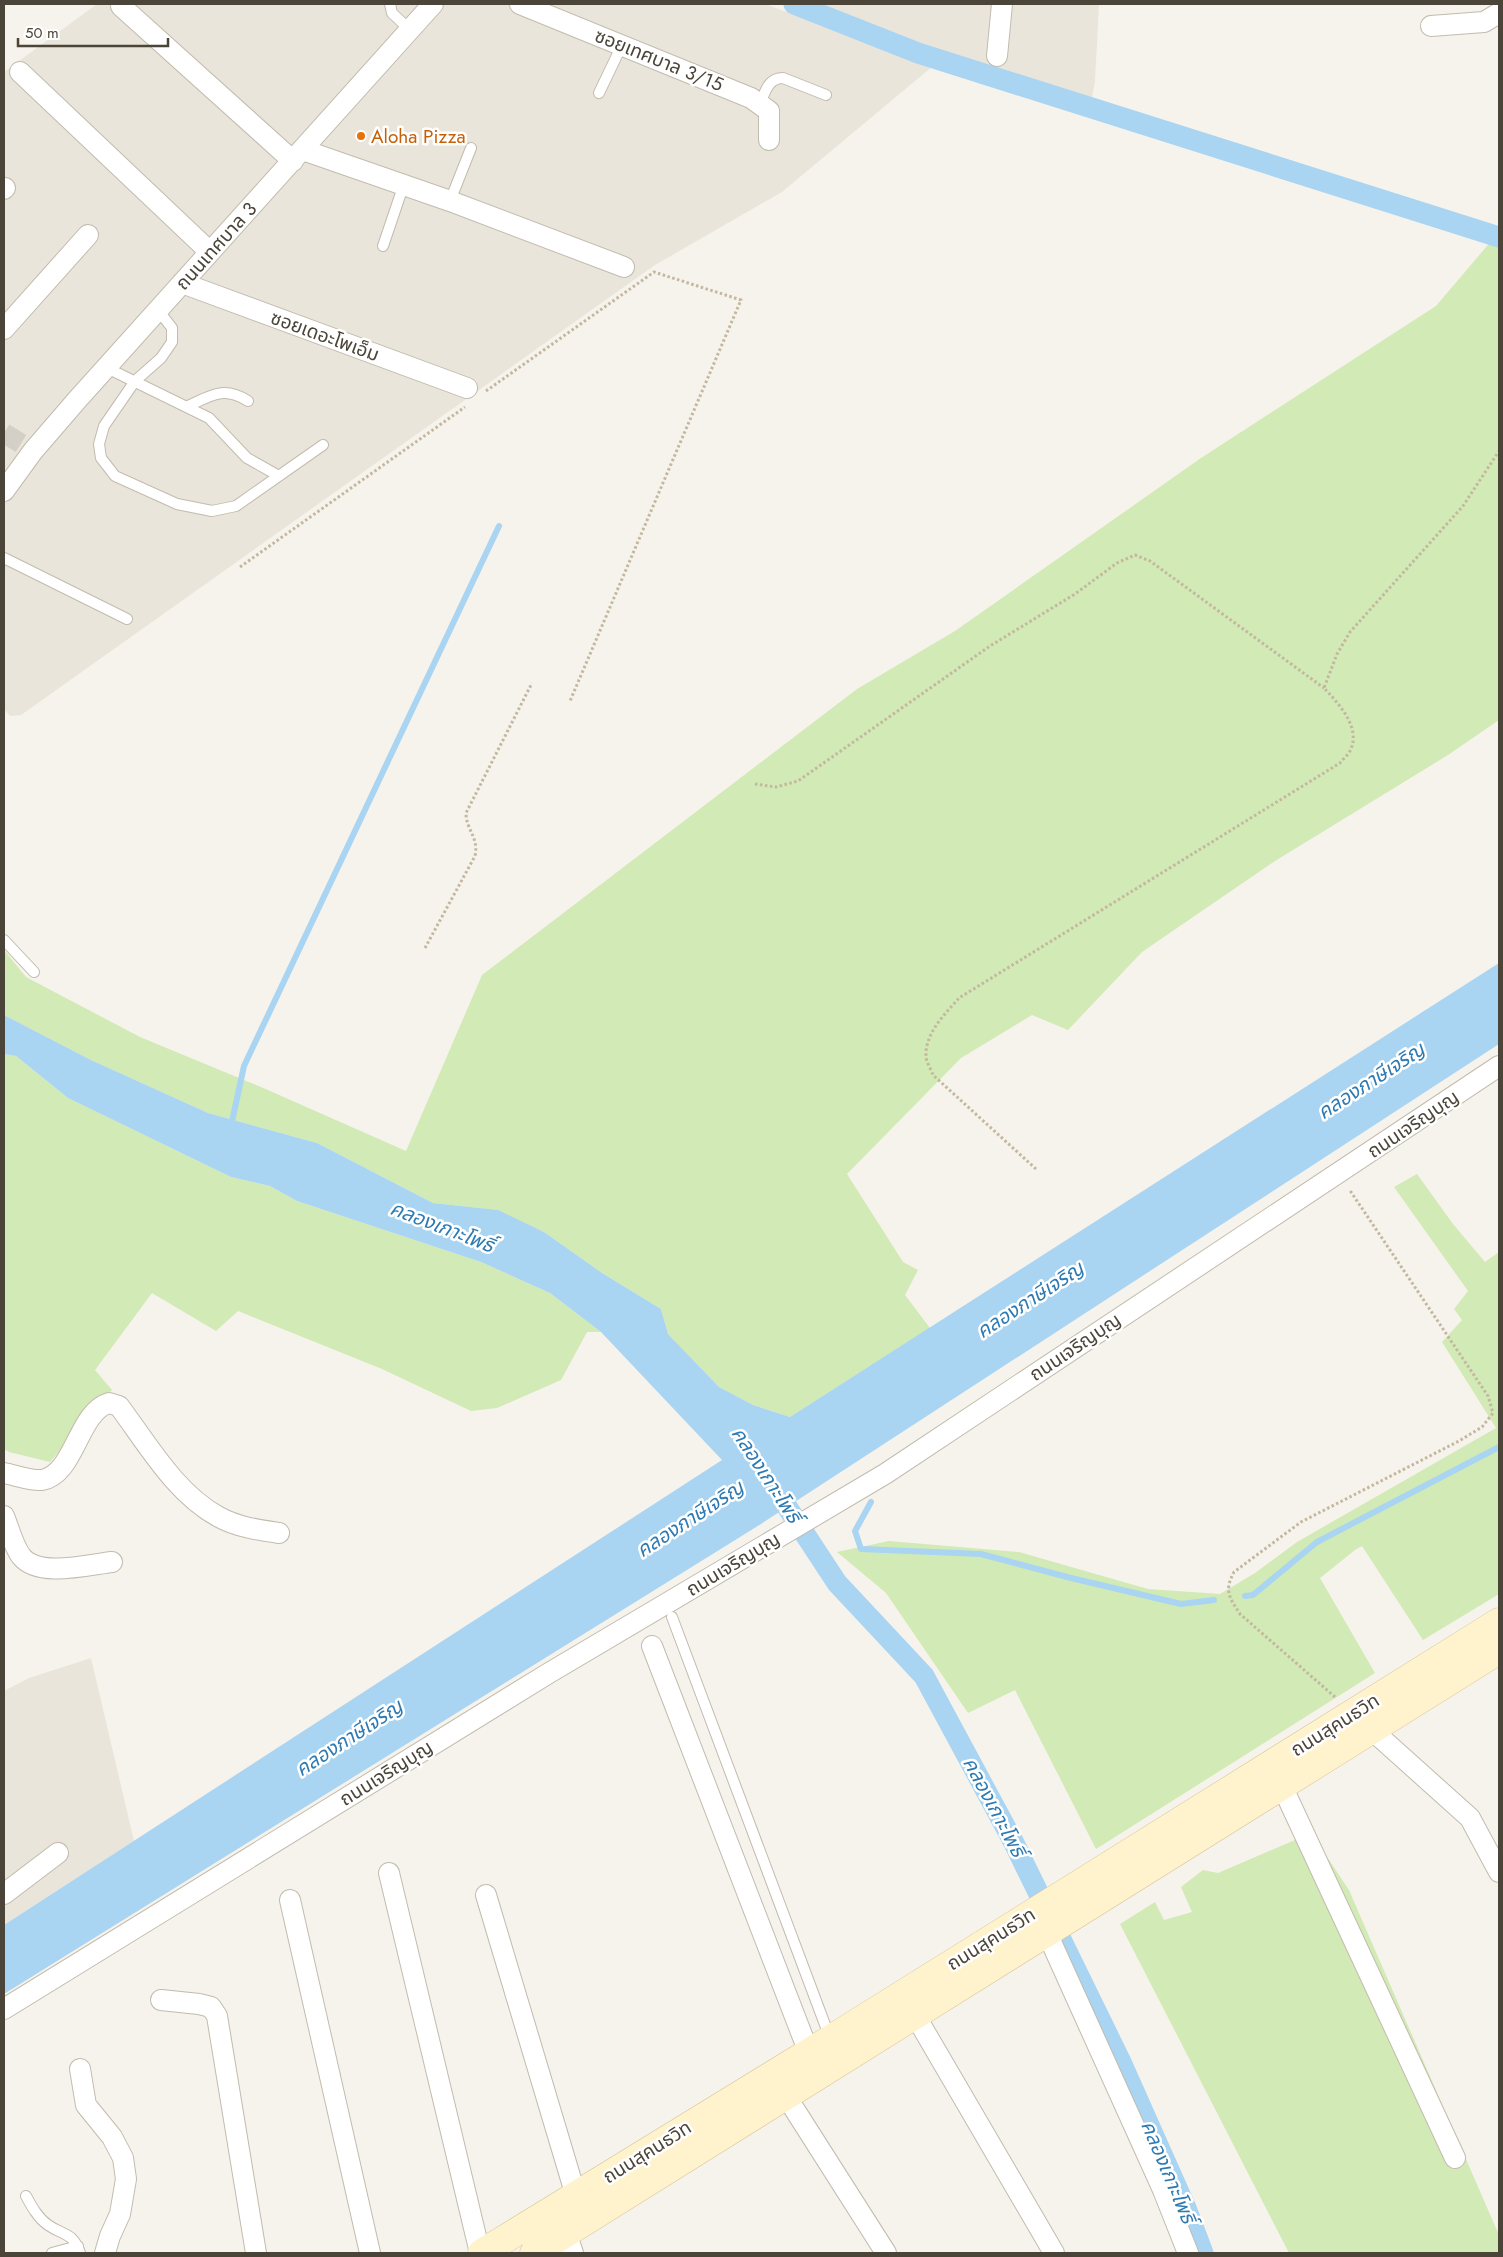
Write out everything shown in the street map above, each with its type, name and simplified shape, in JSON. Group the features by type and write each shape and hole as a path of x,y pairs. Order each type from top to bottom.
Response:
{"main road":[{"name":"ถนนสุคนธวิท","path":"534,2253 569,2243 786,2096 830,2051 915,2014 1282,1786 1363,1722 1499,1622"},
{"name":"ถนนสุคนธวิท","path":"481,2253 576,2196 830,2051 1363,1722 1499,1650"}],"street":[{"name":"ถนนเทศบาล 3","path":"4,492 33,451 433,4"},
{"name":"ซอยเทศบาล 3/15","path":"520,4 743,94 760,104"},
{"path":"997,56 1002,4"},
{"path":"121,6 298,155 404,184 624,267"},
{"path":"1432,26 1484,22 1499,13"},
{"path":"20,72 210,252"},
{"path":"760,104 767,108 770,115 769,140"},
{"path":"4,329 88,235"},
{"name":"ซอยเดอะโพเอ็ม","path":"182,283 472,396"},
{"name":"ถนนเจริญบุญ","path":"4,2008 549,1673 885,1474 1499,1066"},
{"path":"4,1473 41,1480 58,1472 97,1409 109,1403 119,1406 173,1479 208,1510 220,1518 241,1526 279,1534"},
{"path":"4,1516 20,1555 29,1564 40,1568 53,1569 112,1562"},
{"path":"652,1646 830,2051"},
{"path":"1363,1722 1470,1818 1499,1872"},
{"path":"1282,1786 1455,2158"},
{"path":"4,1894 58,1852"},
{"path":"389,1874 481,2253"},
{"path":"486,1895 576,2196"},
{"path":"290,1900 370,2253"},
{"path":"1046,1933 1163,2190 1188,2253"},
{"path":"161,2000 211,2007 217,2016 256,2253"},
{"path":"915,2014 1054,2253"},
{"path":"80,2069 86,2106 112,2137 122,2158 126,2179 120,2214 105,2253"},
{"path":"786,2096 886,2253"}],"lane":[{"path":"390,4 392,13 410,30"},
{"path":"599,93 622,45"},
{"path":"760,104 770,83 778,78 783,78 826,95"},
{"path":"450,201 471,148"},
{"path":"383,246 404,184"},
{"path":"158,310 172,328 172,342 161,358 135,381 104,426 99,444 101,458 115,476 178,504 212,511 236,506 323,444"},
{"path":"106,368 188,406 209,418 247,458 279,476"},
{"path":"188,406 211,395 224,392 237,394 248,401"},
{"path":"4,558 127,619"},
{"path":"4,940 34,972"},
{"path":"672,1617 830,2051"},
{"path":"26,2196 40,2218 48,2225 72,2236 79,2250 52,2253"}],"path":[{"path":"240,567 472,396 654,272 741,300 570,701"},
{"path":"1324,688 1338,654 1350,632 1463,506 1499,451"},
{"path":"755,784 776,787 798,780 990,646 1075,594 1117,563 1135,556 1150,561 1324,688 1342,707 1352,730 1351,749 1340,764 959,998 940,1020 928,1040 926,1057 933,1075 1036,1169"},
{"path":"425,948 475,856 477,846 466,822 466,813 532,683"},
{"path":"1332,1177 1348,1187 1488,1396 1493,1413 1482,1427 1459,1441 1301,1522 1234,1572 1228,1584 1230,1598 1240,1614 1363,1722"}],"shaded area":[{"path":"97,4 765,4 892,51 902,37 823,4 1099,4 1095,81 1090,108 933,66 782,192 655,265 21,715 10,716 4,709 4,72"},
{"path":"91,1658 134,1841 4,1925 4,1691 29,1678"}],"green space":[{"path":"1498,233 1499,720 1448,755 1275,861 1142,952 1068,1030 1032,1015 961,1058 847,1174 903,1262 918,1270 905,1295 930,1328 790,1417 753,1405 719,1387 668,1334 661,1309 602,1273 544,1232 497,1210 433,1203 317,1143 208,1113 91,1060 4,1015 4,950 26,977 140,1037 261,1087 406,1151 482,975 857,689 955,631 1201,458 1436,306"},
{"path":"4,1054 16,1056 68,1098 231,1177 270,1186 297,1201 481,1262 550,1293 601,1332 587,1332 561,1380 497,1408 471,1411 382,1369 238,1311 216,1331 152,1293 95,1370 112,1390 50,1462 9,1452 4,1449"},
{"path":"1417,1174 1453,1224 1485,1262 1499,1252 1499,1594 1423,1640 1362,1546 1355,1550 1320,1578 1375,1673 1096,1849 1015,1690 968,1713 886,1593 837,1552 889,1541 1019,1552 1148,1589 1220,1594 1255,1573 1297,1542 1496,1428 1442,1342 1462,1320 1454,1309 1468,1291 1394,1187"},
{"path":"1311,1833 1349,1890 1499,2235 1499,2253 1289,2253 1120,1924 1155,1902 1164,1920 1192,1912 1181,1887 1203,1870 1218,1873"}],"water":[{"name":"คลองภาษีเจริญ","path":"1499,963 1499,1044 761,1524 4,1994 4,1925 722,1460 601,1332 550,1293 481,1262 297,1201 270,1186 231,1177 68,1098 16,1056 4,1054 4,1015 91,1060 208,1113 317,1143 433,1203 498,1210 544,1232 602,1273 661,1309 668,1334 719,1387 753,1405 790,1417"}],"waterway":[{"path":"794,4 918,53 1499,237"},
{"path":"231,1126 244,1066 499,526"},
{"path":"1245,1596 1253,1595 1317,1542 1499,1447"},
{"name":"คลองเกาะโพธิ์","path":"772,1484 837,1583 924,1676 1013,1841 1121,2062 1186,2208 1203,2253"},
{"path":"871,1502 855,1531 861,1549 981,1554 1181,1604 1214,1600"}],"tunnel":[{"path":"4,433 33,451"}],"place":[{"name":"Aloha Pizza","path":"361,136"}]}
